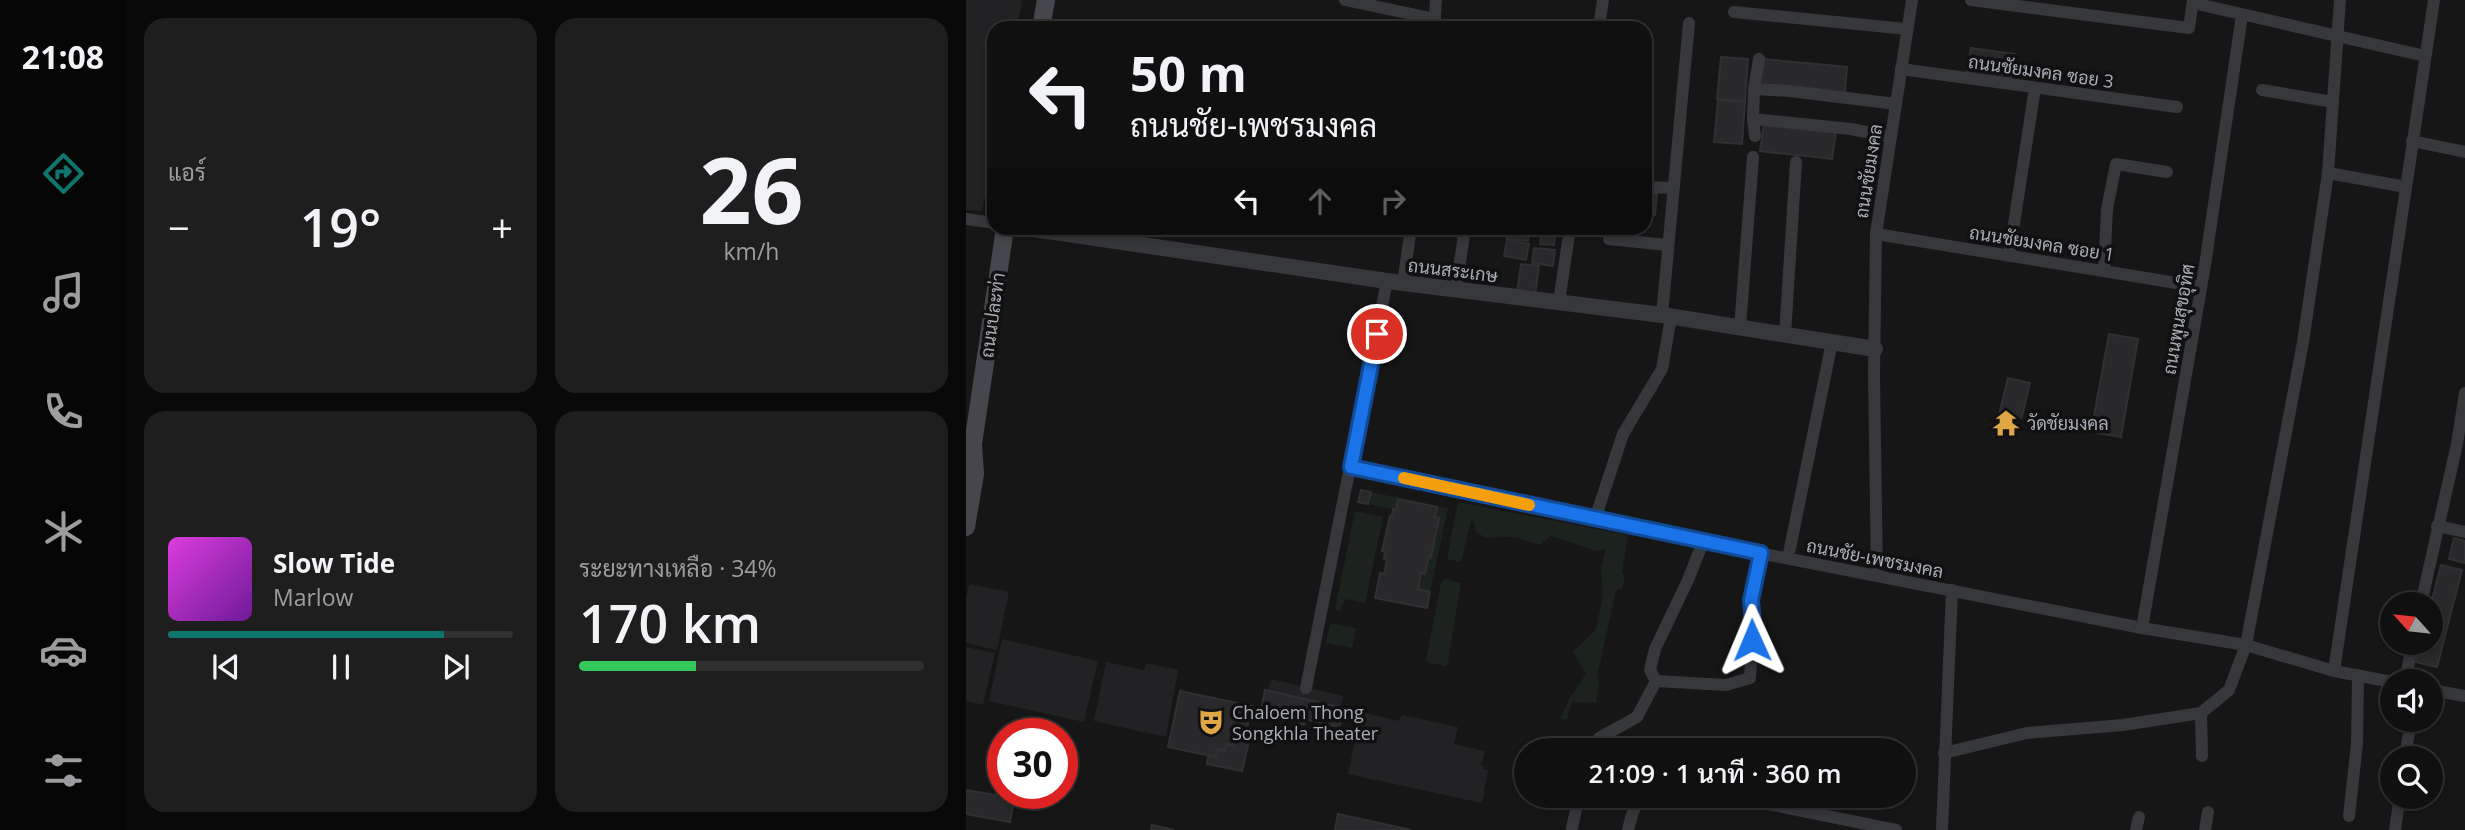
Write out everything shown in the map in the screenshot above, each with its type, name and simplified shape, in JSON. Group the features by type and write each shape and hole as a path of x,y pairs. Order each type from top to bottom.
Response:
{"main road":[{"path":"1042,21 1046,0"},
{"name":"ถนนปละท่า","path":"966,527 975,474 970,452 1004,235"}],"street":[{"path":"1345,0 1373,3 1429,21"},
{"path":"1435,21 1436,0"},
{"path":"1600,21 1604,0"},
{"name":"ถนนชัยมงคล","path":"1877,575 1876,234 1912,0"},
{"path":"1970,0 2189,28 2193,2 2426,56"},
{"path":"1944,753 2026,733 2123,725 2201,713 2230,690 2246,645 2303,342 2328,173 2340,0"},
{"path":"2334,671 2434,0"},
{"path":"1734,12 1907,29"},
{"name":"ถนนพูนสุขอุทิศ","path":"2142,628 2201,287 2242,15"},
{"path":"1595,519 1623,434 1662,369 1667,245 1689,23"},
{"path":"1755,136 1754,89 1759,60"},
{"name":"ถนนชัยมงคล ซอย 3","path":"1901,69 2177,107"},
{"path":"2009,256 2035,88"},
{"path":"1754,89 1896,104"},
{"path":"2262,90 2333,102"},
{"path":"1753,119 1851,129 1891,137"},
{"path":"2412,141 2465,152"},
{"path":"1740,328 1753,157"},
{"path":"1785,335 1796,162"},
{"path":"2104,271 2106,209 2116,164 2167,172"},
{"path":"2328,173 2406,187"},
{"path":"1652,187 1672,188"},
{"path":"966,219 987,222"},
{"name":"ถนนชัยมงคล ซอย 1","path":"1876,234 2201,287"},
{"name":"ถนนสระเกษ","path":"1075,235 1395,282 1666,316 1875,349"},
{"path":"1306,688 1351,467 1395,282 1409,235"},
{"path":"1456,289 1464,235"},
{"path":"1559,302 1569,235"},
{"path":"1609,239 1667,245"},
{"path":"1788,558 1832,342"},
{"path":"2423,592 2437,526 2461,445 2465,393"},
{"name":"ถนนชัย-เพชรมงคล","path":"1351,467 1703,542 2142,628 2246,645 2334,671 2380,680"},
{"path":"2437,526 2465,532"},
{"path":"1656,681 1650,670 1655,649 1703,542"},
{"path":"1656,681 1726,685 1750,678 1753,625 1751,600 1761,553"},
{"path":"1942,830 1952,590"},
{"path":"2349,816 2357,744 2358,675"},
{"path":"1599,738 1637,717 1656,681"},
{"path":"2443,692 2465,696"},
{"path":"2201,713 2202,756"},
{"path":"1628,830 1635,806 1640,800 1650,797 1758,803 1895,830"},
{"path":"1572,828 1576,808"},
{"path":"2395,830 2398,809"},
{"path":"2205,830 2208,812"}],"shaded area":[{"path":"966,0 1022,0 1018,21 987,21 987,185 982,211 966,210"},
{"path":"1371,492 1448,508 1430,592 1418,589 1421,573 1425,574 1431,556 1439,518 1435,517 1437,507 1396,510 1368,504"},
{"path":"1458,502 1628,535 1622,573 1625,576 1622,589 1616,590 1597,677 1599,685 1596,703 1572,702 1567,720 1560,719 1569,699 1586,674 1573,652 1596,629 1603,595 1601,568 1606,549 1597,551 1551,536 1540,545 1513,537 1486,538 1476,532 1472,517 1461,562 1450,560 1447,558"},
{"path":"1355,511 1383,517 1365,603 1345,599 1340,611 1335,609"},
{"path":"1445,579 1461,583 1448,663 1445,666 1429,663 1426,659 1441,583"},
{"path":"969,584 1009,592 997,650 966,643 966,598"},
{"path":"1330,623 1356,628 1352,648 1326,643"},
{"path":"1002,639 1098,661 1084,722 1078,721 1078,718 1066,718 989,701"},
{"path":"966,647 995,653 983,705 966,701"},
{"path":"1106,662 1144,670 1146,663 1178,670 1166,737 1094,721"},
{"path":"1271,679 1343,696 1340,708 1268,691"},
{"path":"1361,712 1399,721 1402,715 1458,727 1454,744 1485,751 1481,765 1483,770 1488,770 1482,803 1348,774"}],"building":[{"path":"1971,48 2015,54 2011,79 1967,73"},
{"path":"1721,57 1748,59 1745,101 1717,99"},
{"path":"1763,59 1847,67 1845,93 1760,86"},
{"path":"1718,100 1745,102 1742,144 1714,142"},
{"path":"1764,123 1836,132 1832,159 1760,151"},
{"path":"1652,194 1657,194 1655,215 1652,215"},
{"path":"1508,235 1529,235 1528,241 1507,239"},
{"path":"1541,235 1555,235 1554,245 1540,244"},
{"path":"1507,240 1529,244 1526,260 1504,256"},
{"path":"1534,248 1555,250 1553,266 1532,263"},
{"path":"1521,264 1539,266 1535,295 1517,293"},
{"path":"2109,334 2138,339 2121,437 2091,432"},
{"path":"2008,378 2030,383 2021,420 1999,415"},
{"path":"1361,490 1371,492 1368,504 1358,502"},
{"path":"1398,499 1437,507 1435,517 1439,518 1431,557 1429,556 1425,574 1421,573 1418,589 1430,592 1427,608 1375,598 1380,573 1384,574 1387,560 1384,559 1385,552 1382,551 1390,516 1393,509 1396,510"},
{"path":"2454,538 2465,541 2465,563 2449,559"},
{"path":"2441,565 2462,570 2443,644 2443,592 2434,592"},
{"path":"2418,655 2440,655 2437,667 2416,662"},
{"path":"1265,690 1344,708 1339,727 1305,719 1304,725 1295,722 1296,716 1261,709"},
{"name":"Chaloem Thong Songkhla Theater","path":"1180,691 1252,706 1244,740 1234,738 1233,745 1226,744 1225,751 1217,749 1216,757 1168,747"},
{"path":"1234,738 1249,741 1242,771 1207,764 1208,756 1216,757 1217,749 1225,751 1226,744 1233,745"},
{"path":"966,790 987,794 987,809 1012,809 1010,822 966,814"},
{"path":"1338,814 1411,830 1335,830"},
{"path":"1152,825 1174,830 1151,830"}],"slow traffic":[{"path":"1404,478 1529,505"}],"place":[{"name":"วัดชัยมงคล","path":"2006,423"},
{"name":"Chaloem Thong Songkhla Theater","path":"1211,722"}],"route":[{"path":"1377,334 1351,467 1761,553 1751,600 1752,640"}]}
